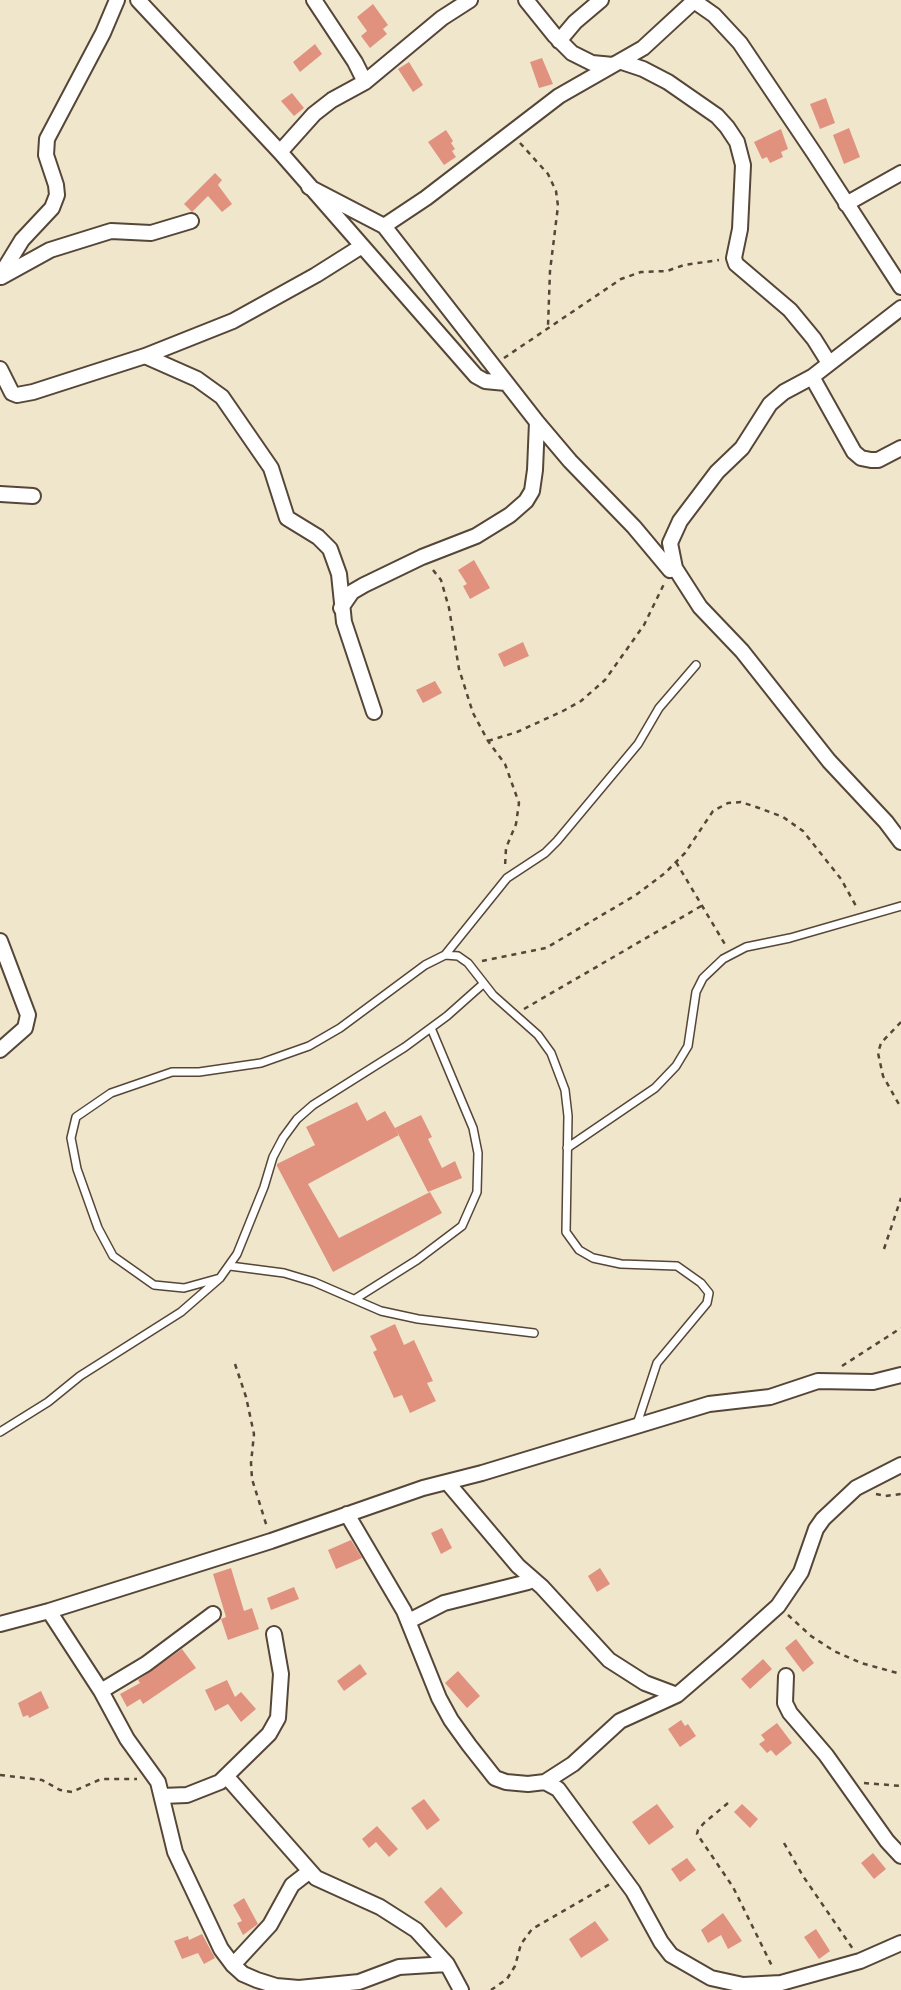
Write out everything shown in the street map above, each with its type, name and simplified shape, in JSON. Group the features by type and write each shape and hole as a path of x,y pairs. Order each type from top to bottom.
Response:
{"street":[{"path":"0,277 22,240 52,208 57,195 46,155 47,139 117,0"},
{"path":"138,0 279,152 476,376 485,381 506,383"},
{"path":"314,0 365,82"},
{"path":"279,152 314,114 332,100 365,82 422,34 470,0"},
{"path":"526,0 559,41 580,58 592,63 618,63 654,74 717,116 737,142 743,165 740,229 734,258 741,270 790,310 814,339 829,363"},
{"path":"559,41 575,22 601,0"},
{"path":"384,226 426,198 559,96 643,48 694,1 713,15 740,43 901,287"},
{"path":"846,204 901,173"},
{"path":"309,187 384,226 537,422 672,569 700,607 742,651 829,761 901,842"},
{"path":"0,277 50,250 110,231 150,233 191,221"},
{"path":"2,376 12,393 23,394 145,356 233,321 284,294 362,246"},
{"path":"672,569 670,543 680,521 717,472 743,448 770,404 812,377 901,308"},
{"path":"145,356 197,379 222,397 271,468 287,518 318,537 330,549 339,574 341,608 349,638 374,712"},
{"path":"812,377 854,452 861,458 878,460 901,448"},
{"path":"341,608 352,593 364,585 422,557 489,530 526,501 532,491 535,470 537,422"},
{"path":"0,495 33,496"},
{"path":"0,941 28,1015 25,1028 0,1050"},
{"path":"873,1382 901,1375"},
{"path":"0,1624 271,1541 447,1482 709,1404 771,1397 818,1381 901,1385"},
{"path":"347,1514 409,1621 439,1698 451,1720 495,1778 528,1784 545,1782 573,1764 620,1721 677,1695 778,1606 801,1572 816,1529 823,1520 856,1488 901,1465"},
{"path":"447,1482 518,1566 542,1587 608,1660 645,1683 677,1695"},
{"path":"409,1621 444,1603 528,1582"},
{"path":"49,1611 160,1789 174,1853 221,1948 243,1974 276,1986 299,1988 359,1982 399,1967 447,1964"},
{"path":"101,1691 146,1664 213,1614"},
{"path":"160,1789 177,1797 202,1791 226,1777 269,1734 278,1718 281,1674 274,1634"},
{"path":"786,1676 785,1703 901,1856"},
{"path":"226,1777 310,1871 326,1884 380,1906 404,1920 432,1945 447,1964 461,1990"},
{"path":"545,1782 558,1789 567,1800 633,1891 671,1955 711,1978 743,1985 787,1987 901,1943"},
{"path":"233,1965 271,1925 292,1885 310,1871"}],"lane":[{"path":"220,1278 184,1287 154,1285 113,1255 98,1228 77,1169 71,1138 76,1117 111,1093 172,1072 200,1072 261,1063 309,1046 340,1028 409,975 445,955 504,882 557,841 638,744 659,708 696,665"},
{"path":"567,1148 655,1088 676,1066 688,1046 696,992 703,978 723,959 746,947 790,938 901,906"},
{"path":"445,955 458,956 468,963 483,984 538,1035 551,1053 565,1090 568,1116 566,1232 579,1250 593,1258 621,1264 677,1266 701,1283 709,1293 707,1303 657,1363 637,1425"},
{"path":"0,1432 48,1402 80,1376 181,1312 220,1278 230,1266 248,1227 272,1157 297,1119 313,1105 405,1047 447,1016 483,984"},
{"path":"355,1300 417,1260 462,1226 477,1192 478,1153 473,1128 430,1028"},
{"path":"230,1266 284,1273 314,1282 381,1311 418,1319 534,1334"}],"path":[{"path":"511,133 548,174 556,191 558,206 550,271 548,326"},
{"path":"493,367 548,326 574,312 608,286 630,275 734,258"},
{"path":"422,557 441,580 449,608 459,669 473,713 488,741 505,764 519,803 516,824 506,848 504,882"},
{"path":"488,741 517,733 563,711 581,701 605,680 644,625 672,569"},
{"path":"468,963 502,959 546,948 636,895 676,862 713,811 728,803 741,802 783,817 803,831 842,879 862,916"},
{"path":"676,862 731,955"},
{"path":"515,1014 703,905"},
{"path":"901,1022 881,1043 878,1053 883,1076 901,1108"},
{"path":"884,1249 901,1198"},
{"path":"818,1381 901,1328"},
{"path":"235,1364 254,1434 251,1449 252,1479 271,1541"},
{"path":"778,1606 811,1636 834,1651 861,1663 901,1674"},
{"path":"0,1775 30,1777 60,1790 72,1792 101,1779 140,1779 160,1789"},
{"path":"846,1782 901,1786"},
{"path":"728,1803 698,1830 698,1839 733,1887 787,1987"},
{"path":"784,1843 860,1961"},
{"path":"491,1990 507,1979 516,1966 521,1944 532,1929 622,1877"}],"building":[{"path":"373,4 388,25 383,29 387,34 370,48 361,36 367,31 357,17"},
{"path":"315,44 322,54 300,72 293,62"},
{"path":"542,58 553,84 539,88 530,62"},
{"path":"409,62 423,85 413,92 398,69"},
{"path":"292,93 304,108 294,116 281,101"},
{"path":"826,98 835,123 820,129 810,104"},
{"path":"849,128 860,157 844,164 833,135"},
{"path":"781,129 788,149 781,152 783,157 770,163 767,157 762,159 754,142"},
{"path":"446,130 453,141 451,143 455,149 452,151 456,157 444,165 428,142"},
{"path":"215,173 222,180 218,185 232,204 222,212 208,196 192,212 184,204"},
{"path":"474,560 490,588 470,599 463,586 467,584 458,570"},
{"path":"523,642 529,656 504,667 498,654"},
{"path":"435,681 442,693 423,703 416,690"},
{"path":"357,1102 367,1121 385,1111 399,1135 308,1184 339,1238 430,1192 442,1213 333,1272 277,1164 315,1145 306,1127"},
{"path":"421,1115 432,1137 428,1139 442,1168 455,1161 462,1178 428,1192 395,1128"},
{"path":"395,1324 404,1345 414,1340 433,1381 427,1383 436,1401 410,1413 402,1395 394,1398 373,1352 377,1350 370,1336"},
{"path":"442,1528 452,1548 441,1554 431,1533"},
{"path":"351,1540 362,1558 336,1569 328,1550"},
{"path":"231,1568 244,1611 252,1608 259,1629 228,1640 221,1619 226,1617 213,1574"},
{"path":"600,1568 610,1584 597,1592 588,1576"},
{"path":"294,1587 299,1599 271,1610 267,1598"},
{"path":"796,1639 814,1663 803,1672 785,1648"},
{"path":"182,1649 196,1668 143,1704 140,1699 127,1707 120,1694 140,1683 138,1680"},
{"path":"763,1659 772,1669 750,1689 741,1679"},
{"path":"360,1664 367,1674 344,1691 337,1681"},
{"path":"458,1671 480,1696 467,1708 445,1683"},
{"path":"227,1680 235,1697 241,1692 256,1709 241,1722 228,1704 215,1711 205,1690"},
{"path":"41,1691 49,1708 29,1718 28,1715 23,1717 18,1703"},
{"path":"681,1720 685,1726 688,1724 696,1736 680,1747 668,1729"},
{"path":"777,1723 792,1743 776,1756 771,1750 767,1753 759,1744 765,1740 761,1735"},
{"path":"424,1799 440,1820 427,1830 411,1808"},
{"path":"657,1804 674,1827 649,1845 632,1822"},
{"path":"742,1804 758,1819 750,1828 734,1812"},
{"path":"377,1826 398,1849 389,1857 376,1842 369,1848 362,1839"},
{"path":"873,1853 886,1869 874,1879 861,1863"},
{"path":"687,1858 696,1870 680,1882 671,1869"},
{"path":"441,1887 463,1913 446,1928 424,1902"},
{"path":"244,1898 258,1924 243,1935 237,1923 242,1921 233,1905"},
{"path":"723,1913 742,1941 728,1949 721,1935 708,1943 701,1930"},
{"path":"595,1921 609,1940 581,1958 569,1939"},
{"path":"816,1929 830,1951 819,1959 804,1937"},
{"path":"202,1934 215,1958 204,1964 198,1953 182,1959 174,1941 188,1936 189,1940"}]}
